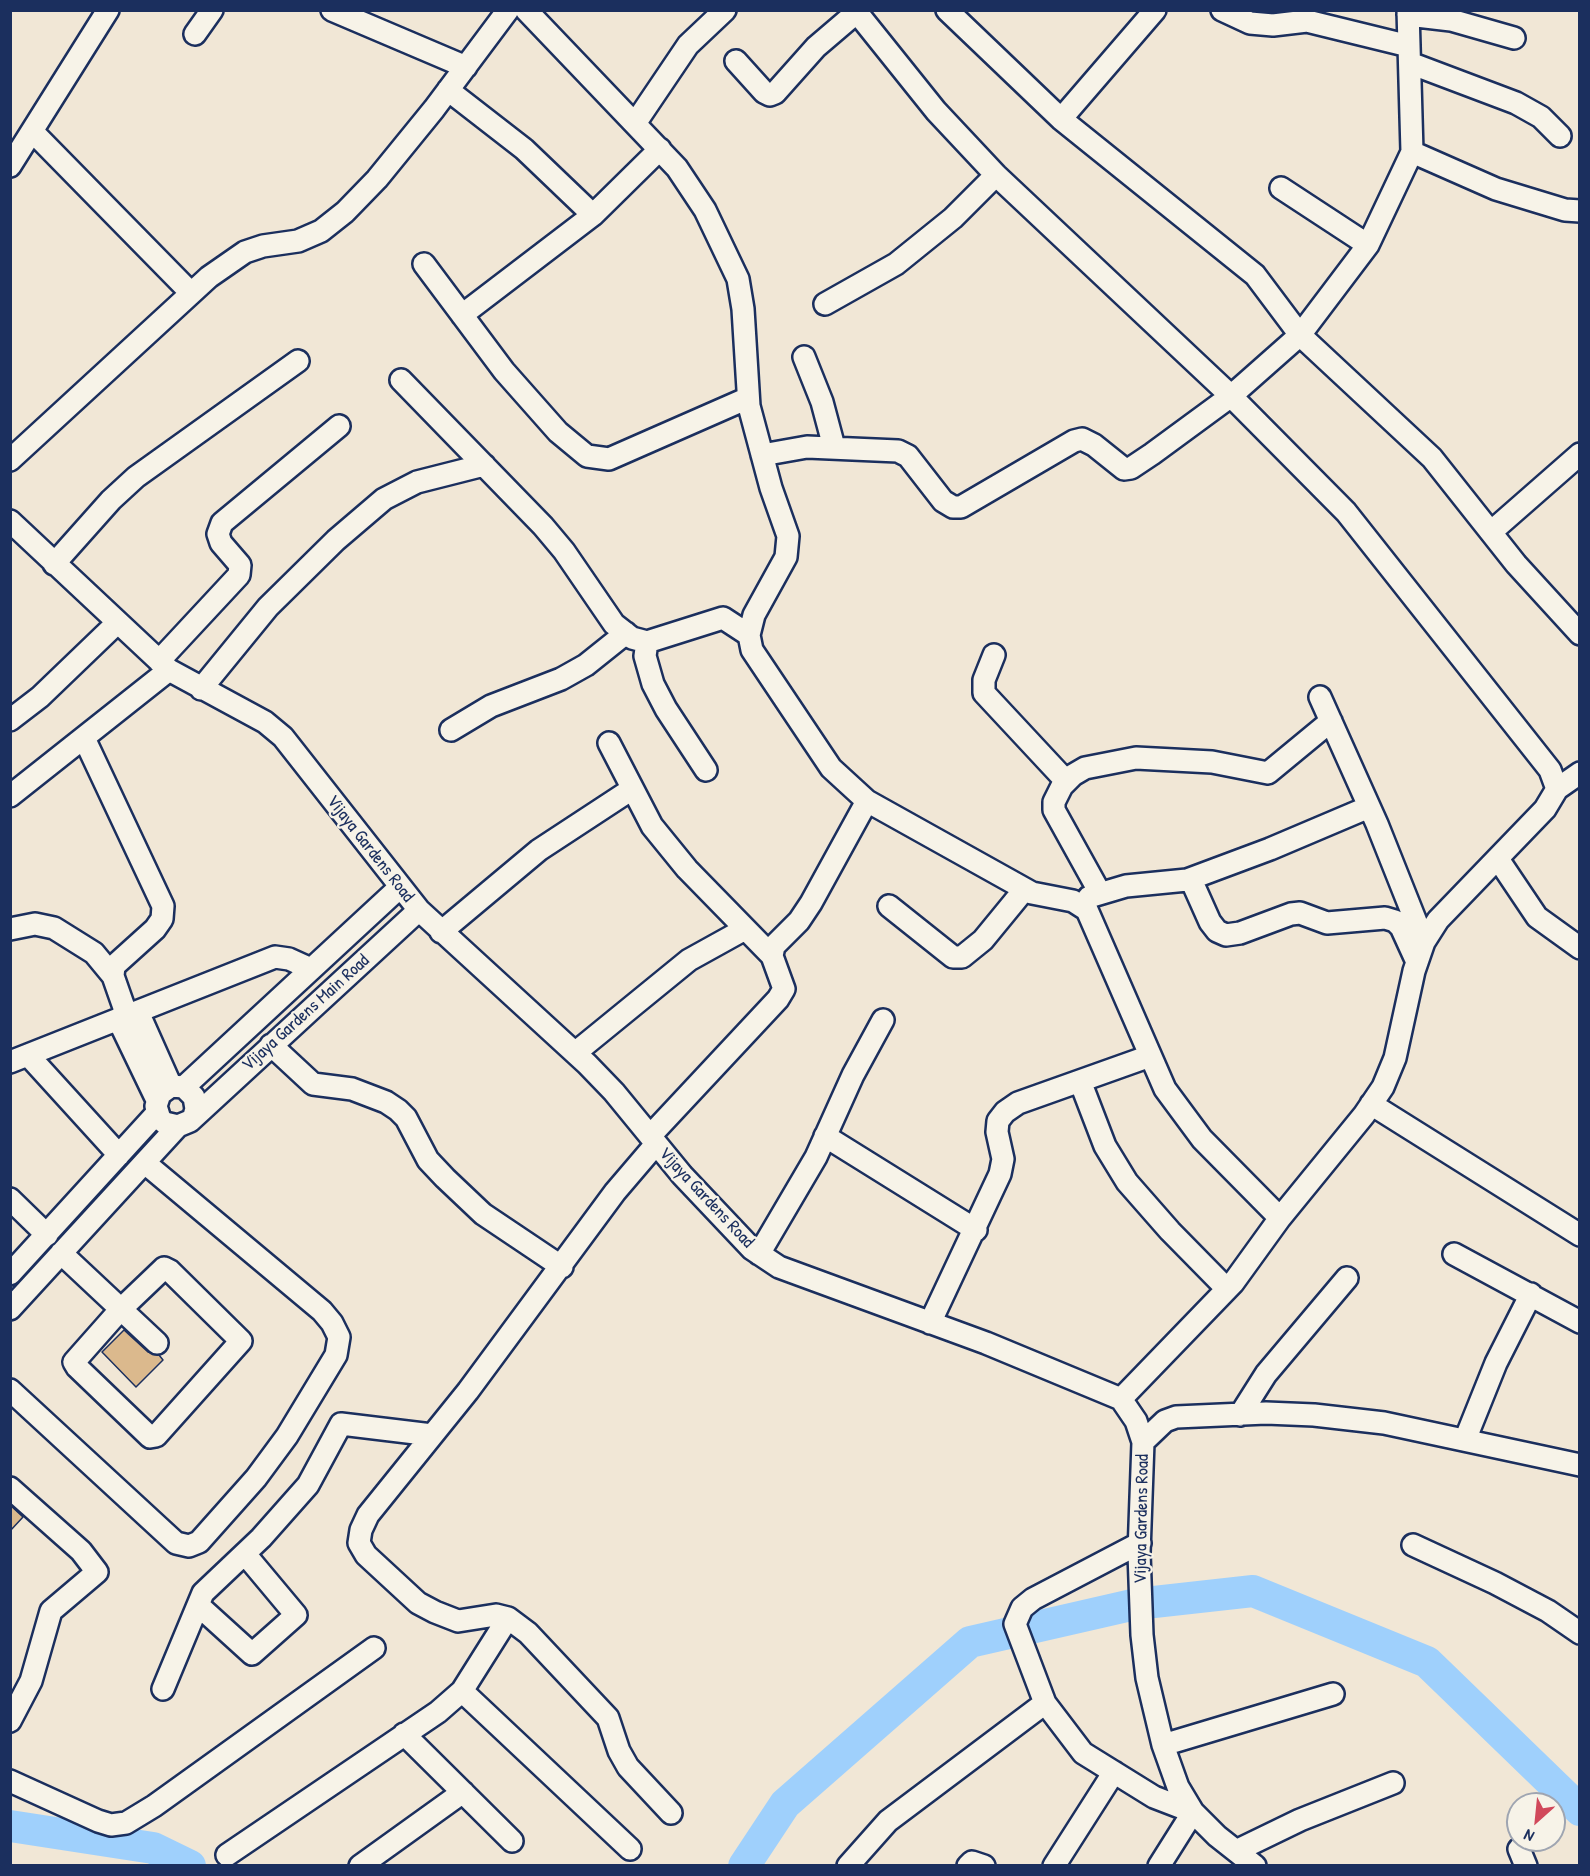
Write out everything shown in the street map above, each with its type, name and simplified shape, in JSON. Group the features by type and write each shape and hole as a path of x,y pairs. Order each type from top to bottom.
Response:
{"street":[{"path":"10,166 108,10"},
{"path":"195,34 212,10"},
{"path":"332,10 466,67"},
{"path":"636,122 688,45 725,10"},
{"path":"947,10 1061,119 1244,265 1300,335 1431,458 1491,532 1580,634"},
{"path":"1061,119 1155,10"},
{"path":"1222,10 1250,23 1274,25 1307,21 1410,54 1516,103 1541,117 1560,136"},
{"path":"10,459 191,293 244,252 263,246 298,241 321,231 345,212 377,179 466,67 520,11 636,122 678,168 705,210 738,279 743,309 748,398 762,455 788,536 786,557 754,615 749,634 752,650 804,731 831,768 867,801 1024,890 1055,900 1072,901 1126,886 1187,880 1270,849 1370,807"},
{"path":"736,61 764,92 770,95 775,93 816,48 856,11 936,111 996,175 1231,396 1346,512 1550,770 1557,789"},
{"path":"762,455 807,447 883,449 908,456 943,501 953,507 961,507 1074,441 1082,440 1094,445 1115,464 1124,469 1131,468 1231,396 1300,335 1368,245 1412,152 1408,13 1462,22 1514,38"},
{"path":"448,90 524,149 592,215"},
{"path":"32,131 191,293"},
{"path":"462,315 592,215 660,149"},
{"path":"1412,152 1496,189 1565,210 1580,211"},
{"path":"825,304 904,258 953,218 996,175"},
{"path":"1281,188 1368,245"},
{"path":"424,264 504,371 558,432 587,456 609,459 748,398"},
{"path":"804,357 822,402 834,447"},
{"path":"54,564 111,500 136,477 298,361"},
{"path":"401,380 564,551 614,624 626,633 647,642 723,618 749,634"},
{"path":"11,797 84,738 164,666 239,575 240,566 221,543 218,534 222,523 339,426"},
{"path":"1491,532 1580,454"},
{"path":"201,689 268,607 384,499 417,482 483,465"},
{"name":"Vijaya Gardens Road","path":"10,521 164,666 201,689 265,722 283,737 418,910 575,1053 614,1092 724,1221 759,1254 779,1267 986,1343 1121,1399 1137,1421 1143,1442 1139,1548 1142,1635 1148,1678 1163,1744 1178,1787 1193,1812 1256,1866"},
{"path":"10,720 40,697 117,623"},
{"path":"452,730 491,706 561,680 586,665 626,633"},
{"path":"647,642 646,662 653,684 706,770"},
{"path":"994,655 984,680 984,693 1066,781"},
{"path":"1320,697 1370,807 1424,942"},
{"path":"1100,893 1054,810 1054,802 1066,781 1085,768 1136,758 1212,762 1268,773 1330,720"},
{"path":"84,738 163,906 162,919 114,966 113,975"},
{"path":"609,743 652,826 687,869 772,956 784,989 778,999 653,1140 562,1267 368,1515 361,1530 359,1543 366,1555 418,1603 458,1621 496,1616 508,1618 528,1633 608,1718 619,1751 628,1767 671,1814"},
{"path":"1121,1399 1227,1289 1383,1087 1395,1058 1417,962 1424,942 1438,920 1545,808 1557,789 1580,773"},
{"path":"441,932 539,850 632,789"},
{"path":"772,956 774,946 799,921 811,903 867,801"},
{"path":"1498,859 1537,917 1580,948"},
{"path":"1187,880 1193,884 1210,922 1217,931 1226,935 1240,933 1291,914 1300,914 1327,923 1385,918 1395,921 1401,927 1417,962"},
{"name":"Vijaya Gardens Main Road","path":"10,1274 119,1155 167,1097 399,888"},
{"path":"889,906 952,957 962,957 977,946 1024,890"},
{"path":"1072,901 1087,910 1165,1089 1202,1139 1280,1218"},
{"name":"Vijaya Gardens Main Road","path":"10,1309 144,1162 418,910"},
{"path":"10,929 35,924 54,928 94,953 113,975 128,1016 167,1097 165,1123 186,1121 196,1109 194,1097 167,1097"},
{"path":"575,1053 689,960 745,929"},
{"path":"119,1155 19,1059 275,957 289,959 311,969"},
{"path":"759,1254 825,1136 853,1075 883,1020"},
{"path":"271,1045 313,1084 352,1089 386,1102 398,1110 406,1118 428,1160 445,1178 483,1214 562,1267"},
{"path":"930,1323 976,1230 1000,1174 1003,1159 997,1132 999,1120 1018,1103 1150,1056"},
{"path":"1080,1081 1105,1146 1127,1182 1170,1231 1227,1289"},
{"path":"1371,1104 1580,1235"},
{"path":"825,1136 976,1230"},
{"path":"10,1390 176,1543 189,1546 199,1542 256,1478 287,1436 336,1355 339,1337 332,1323 322,1311 144,1162"},
{"path":"10,1199 47,1235"},
{"path":"61,1253 158,1343"},
{"path":"1454,1254 1580,1322"},
{"path":"164,1268 170,1271 241,1341 156,1436 145,1434 74,1362 120,1310 164,1268"},
{"path":"1240,1415 1266,1374 1347,1278"},
{"path":"1465,1440 1496,1364 1531,1294"},
{"path":"1143,1442 1165,1421 1176,1417 1266,1413 1360,1420 1580,1465"},
{"path":"163,1689 203,1593 245,1554 308,1485 341,1424 432,1435"},
{"path":"10,1488 81,1551 97,1572 51,1611 31,1681 10,1721"},
{"path":"1413,1545 1516,1594 1580,1633"},
{"path":"1139,1548 1033,1599 1022,1608 1015,1624 1045,1703 1083,1753 1154,1797 1193,1812 1159,1866"},
{"path":"198,1605 252,1654 296,1615 245,1554"},
{"path":"227,1855 438,1712 462,1690 508,1618"},
{"path":"10,1781 98,1821 111,1825 126,1823 154,1806 374,1648"},
{"path":"462,1690 630,1849"},
{"path":"1163,1744 1334,1694"},
{"path":"848,1866 888,1821 1045,1703"},
{"path":"405,1734 512,1840"},
{"path":"1054,1866 1114,1772"},
{"path":"1236,1851 1300,1820 1392,1784"},
{"path":"360,1866 463,1792"},
{"path":"968,1866 972,1862 984,1866"}],"building":[{"path":"124,1330 148,1352 159,1355 163,1360 136,1387 102,1352"},
{"path":"10,1505 23,1517 10,1531"}],"waterway":[{"path":"744,1866 785,1804 970,1642 1136,1604 1253,1591 1427,1662 1580,1810"},
{"path":"10,1826 153,1848 190,1866"}]}
